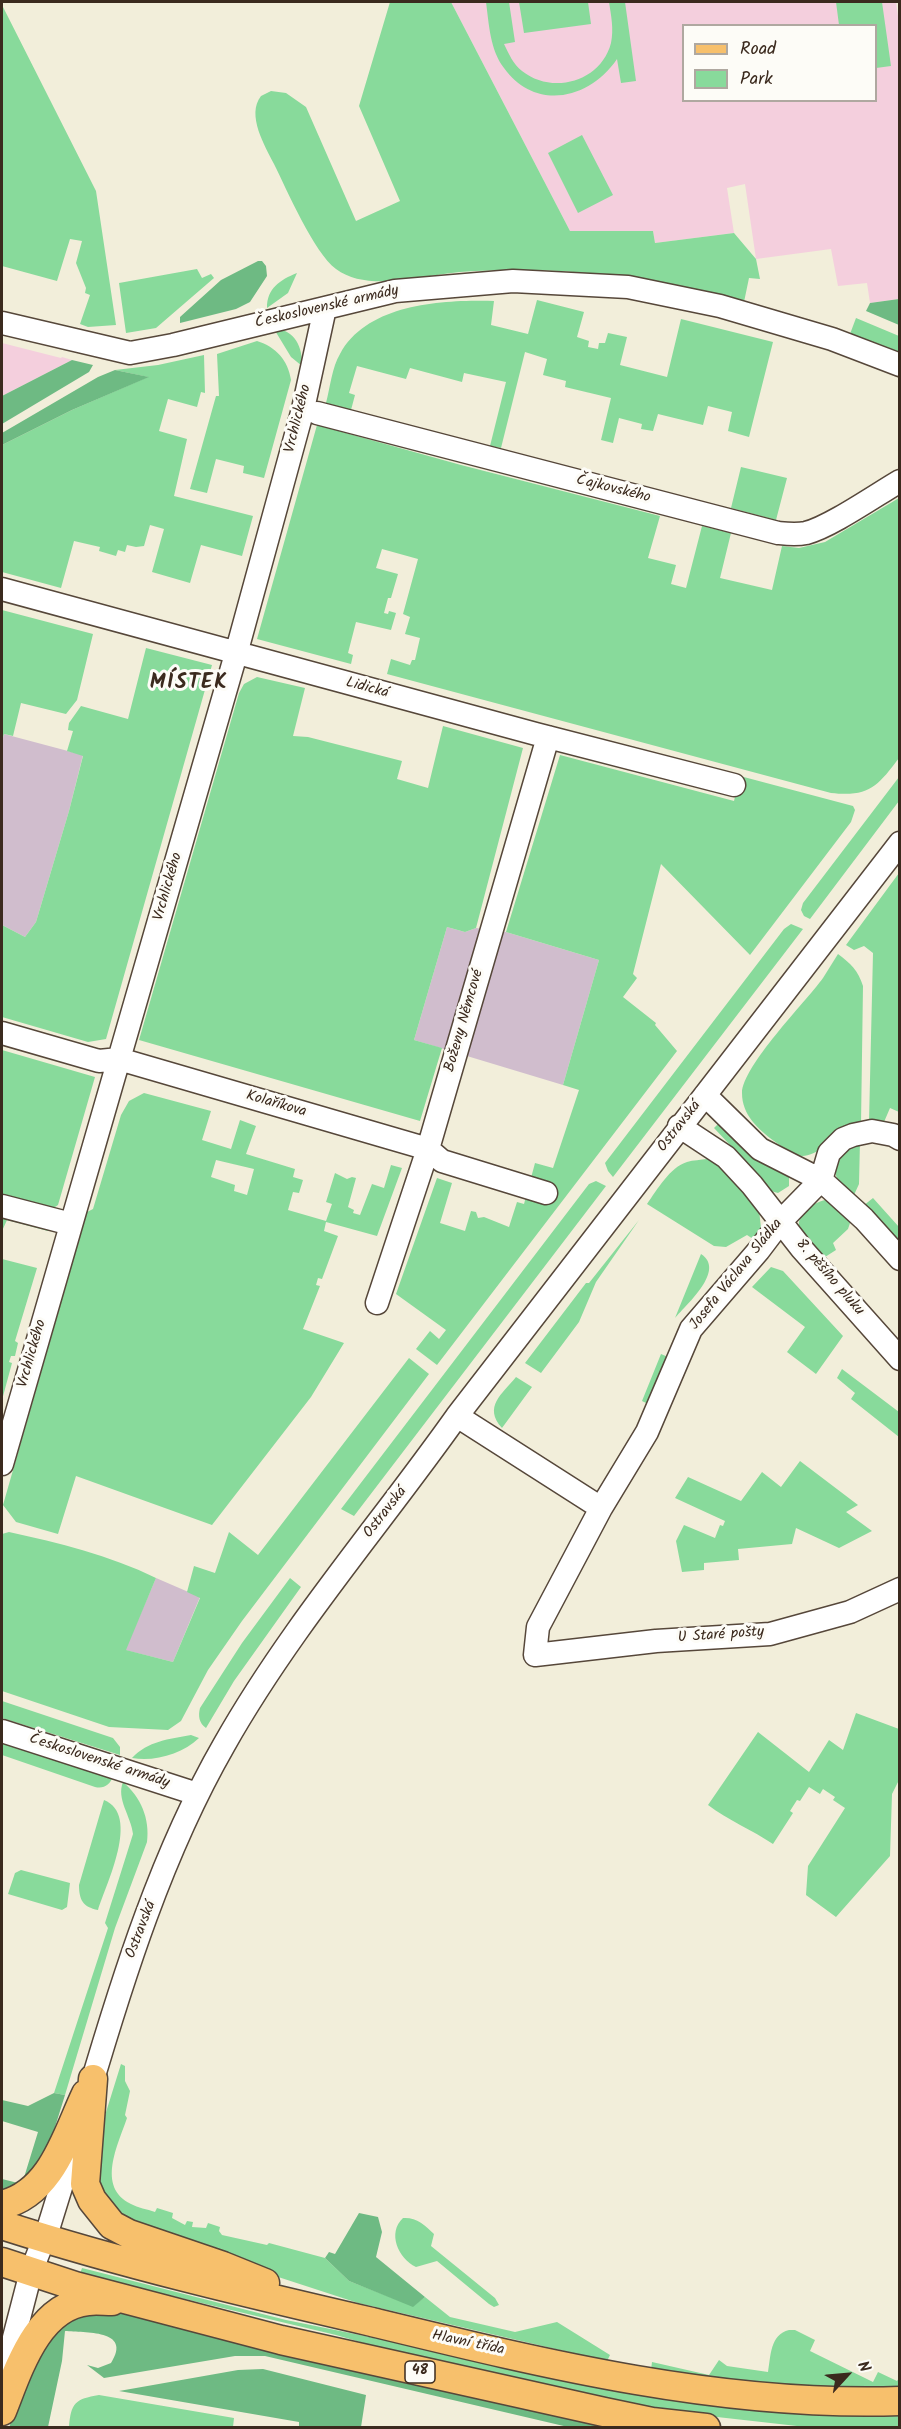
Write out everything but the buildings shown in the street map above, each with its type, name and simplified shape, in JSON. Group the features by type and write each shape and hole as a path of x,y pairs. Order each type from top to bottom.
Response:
{"main road":[{"path":"2,2205 29,2193 46,2177 93,2079"},
{"path":"93,2079 85,2184 92,2200 112,2225 129,2234 223,2266 341,2315"},
{"name":"Hlavní třída","path":"2,2225 84,2252 208,2284 658,2385 799,2401 900,2401"},
{"name":"48","path":"2,2262 75,2286 281,2340 652,2422 706,2427"},
{"name":"48","path":"2,2410 26,2353 43,2327 60,2311 86,2301 138,2301"}],"street":[{"name":"Československé armády","path":"2,323 130,353 173,345 395,291 513,281 628,287 720,306 832,339 900,365"},
{"name":"Vrchlického","path":"2,1464 236,654 303,410 325,308"},
{"name":"Čajkovského","path":"317,413 778,533 795,535 808,533 832,521 900,481"},
{"name":"Lidická","path":"2,590 734,785"},
{"name":"Boženy Němcové","path":"377,1303 428,1149 548,737"},
{"name":"Ostravská","path":"2,2387 31,2271 45,2239 140,1931 197,1794 247,1706 329,1587 413,1478 457,1416 900,843"},
{"name":"Kolaříkova","path":"2,1034 99,1061 119,1059 428,1149 442,1161 546,1193"},
{"path":"705,1095 760,1149 821,1180 864,1219 900,1259"},
{"name":"8. pěšího pluku","path":"679,1126 726,1157 802,1249 900,1359"},
{"path":"821,1180 829,1153 843,1140 853,1135 872,1131 893,1135 900,1139"},
{"name":"Josefa Václava Sládka","path":"535,1655 538,1627 601,1508 647,1432 691,1329 781,1221 821,1180"},
{"path":"2,1206 71,1224"},
{"path":"457,1416 601,1508"},
{"name":"U Staré pošty","path":"535,1655 656,1641 770,1634 850,1612 900,1589"},
{"name":"Československé armády","path":"2,1731 197,1794"}],"shaded area":[{"path":"451,2 896,2 900,30 899,299 870,303 867,283 838,286 831,249 756,259 745,184 727,188 734,233 655,243 653,231 570,231"},
{"path":"2,343 61,358 72,360 2,396"},
{"path":"4,734 83,755 36,922 25,937 2,925 2,741"},
{"path":"447,927 465,932 476,928 506,932 599,960 563,1085 414,1040"},
{"path":"156,1578 200,1597 173,1662 125,1650"}],"green space":[{"path":"390,2 451,2 570,231 653,231 655,243 734,233 756,259 760,279 749,278 744,302 644,281 573,272 479,271 380,281 349,276 336,269 310,236 258,130 255,112 261,96 271,91 286,93 306,107 356,221 400,201 359,106"},
{"path":"486,2 509,2 515,42 504,44 519,68 534,78 561,83 574,81 586,75 606,56 612,38 609,2 625,2 636,81 621,83 617,59 606,73 578,91 562,95 547,95 531,91 517,82 499,61 491,36"},
{"path":"519,2 588,2 591,24 524,33"},
{"path":"836,2 882,2 891,66 877,68 877,24 839,24"},
{"path":"2,5 96,191 116,325 88,327 80,324 90,295 85,293 86,288 76,263 82,241 70,239 57,281 2,266"},
{"path":"582,135 613,195 578,213 548,153"},
{"path":"262,261 266,266 267,276 250,302 236,309 180,323 180,317 221,280"},
{"path":"197,269 202,278 211,274 214,278 156,328 126,333 119,283"},
{"path":"297,273 288,293 267,308 272,290"},
{"path":"899,299 899,325 866,311 870,303"},
{"path":"537,300 584,312 577,337 589,341 588,347 598,349 599,343 605,343 608,333 627,337 620,365 667,377 681,319 773,342 749,437 728,431 732,412 708,406 703,425 658,414 653,431 641,429 642,424 619,418 613,443 601,440 611,398 565,387 566,381 543,375 547,359 525,352 501,448 490,446 506,382 464,373 462,382 410,368 406,379 357,366 349,393 355,395 351,410 326,403 337,359 353,337 369,324 408,308 452,302 494,301 491,325 528,334"},
{"path":"856,318 899,336 899,352 850,334"},
{"path":"274,329 287,332 296,341 301,353 302,366 291,357"},
{"path":"257,341 280,355 287,366 291,380 264,478 243,473 244,466 216,459 207,493 190,489 216,396 219,396 217,354"},
{"path":"204,355 205,393 201,392 197,407 168,399 159,431 187,439 174,496 253,516 242,556 201,545 190,583 152,572 164,529 150,525 144,546 127,545 125,552 118,550 116,556 99,551 100,547 74,541 61,588 2,572 2,445 72,410 148,377 115,370 158,365"},
{"path":"72,360 93,365 89,372 2,424 2,396"},
{"path":"115,370 149,377 72,410 2,445 2,433 98,377"},
{"path":"317,425 660,516 648,558 676,565 671,584 686,588 702,526 731,533 720,578 772,590 782,546 799,548 825,542 899,498 899,758 871,788 855,793 831,793 387,674 391,659 410,665 412,660 415,660 420,638 405,634 410,617 403,614 418,559 382,549 376,568 398,574 384,613 388,614 389,611 396,613 391,630 356,622 348,653 353,655 351,664 257,639"},
{"path":"741,467 787,478 776,520 731,508"},
{"path":"2,610 93,634 77,700 66,714 21,703 13,736 4,734 2,741"},
{"path":"146,648 212,665 106,1039 88,1042 2,1017 2,925 25,937 36,922 83,756 67,751 73,731 68,730 69,723 81,706 128,719"},
{"path":"257,677 305,688 293,736 308,737 402,761 397,779 428,788 443,726 523,748 476,928 465,932 447,927 414,1040 442,1048 420,1121 139,1040 239,693 244,684"},
{"path":"560,755 734,801 740,776 853,806 855,810 851,822 750,955 661,864 633,974 637,978 623,997 656,1023 655,1025 677,1051 437,1365 416,1349 430,1331 439,1339 446,1330 396,1294 437,1178 452,1183 440,1223 465,1231 471,1211 476,1212 478,1218 484,1217 509,1227 517,1202 524,1204 535,1163 553,1168 579,1090 563,1085 599,960 506,932"},
{"path":"899,777 899,801 810,919 804,916 801,910 803,903"},
{"path":"899,873 899,1112 890,1108 884,1122 869,1122 873,953 864,946 854,950 846,945"},
{"path":"791,924 803,929 613,1177 605,1163 784,929"},
{"path":"838,954 854,968 863,986 861,1124 817,1151 799,1156 781,1146 757,1126 748,1115 742,1093 745,1081 763,1051 823,978"},
{"path":"2,1050 95,1077 58,1205 55,1207 48,1231 7,1220 2,1231"},
{"path":"144,1093 211,1111 202,1140 231,1149 240,1120 256,1126 246,1154 295,1169 293,1177 303,1180 299,1193 293,1192 288,1210 326,1221 332,1204 326,1202 335,1173 347,1179 356,1178 348,1207 354,1210 353,1213 360,1215 372,1184 384,1188 391,1165 402,1168 377,1236 326,1222 324,1231 338,1236 322,1279 318,1278 316,1285 320,1286 303,1329 344,1343 311,1397 212,1525 76,1476 58,1534 16,1522 3,1505 87,1212 93,1209 121,1115 129,1101","holes":["216,1160 254,1169 247,1195 234,1191 235,1185 211,1177"]},
{"path":"718,1124 727,1127 789,1175 789,1186 778,1193 767,1190 745,1161 714,1128"},
{"path":"860,1141 859,1184 854,1195 839,1181 836,1169 839,1153"},
{"path":"707,1159 723,1166 759,1210 761,1228 753,1239 747,1235 726,1247 714,1246 647,1204 675,1169 687,1162"},
{"path":"596,1181 606,1186 354,1516 341,1509 589,1184"},
{"path":"873,1198 899,1227 899,1247 863,1206"},
{"path":"825,1200 834,1202 851,1220 848,1229 833,1243 836,1250 822,1257 802,1234 799,1222 804,1212 814,1204"},
{"path":"639,1220 596,1282 579,1322 541,1373 525,1363 586,1283 589,1283"},
{"path":"701,1254 708,1261 707,1278 695,1296 675,1318"},
{"path":"2,1259 37,1268 15,1341 18,1343 15,1356 11,1356 9,1362 12,1363 2,1400"},
{"path":"771,1267 783,1271 843,1336 816,1374 787,1352 805,1327 752,1287"},
{"path":"661,1354 668,1357 648,1404 642,1401"},
{"path":"409,1358 429,1374 242,1621 208,1670 181,1721 168,1730 109,1727 2,1691 2,1534 9,1532 84,1550 156,1578 126,1650 173,1662 200,1598 187,1592 194,1566 215,1573 229,1532 258,1555"},
{"path":"842,1369 899,1412 899,1437 851,1399 855,1393 837,1378"},
{"path":"516,1377 532,1387 502,1428 494,1414 494,1407 500,1395"},
{"path":"800,1461 858,1505 846,1512 872,1531 839,1548 796,1528 792,1544 738,1549 739,1560 704,1563 704,1570 682,1572 676,1541 684,1525 715,1538 720,1525 723,1526 725,1521 675,1498 688,1477 741,1501 762,1472 781,1487"},
{"path":"290,1578 301,1587 234,1681 206,1728 200,1719 200,1708 242,1643"},
{"path":"2,1701 113,1738 120,1747 120,1755 2,1718"},
{"path":"856,1713 899,1729 899,1780 892,1794 890,1856 836,1917 806,1895 808,1866 845,1808 833,1800 835,1797 823,1789 820,1794 809,1787 790,1811 793,1813 773,1844 708,1805 758,1732 809,1772 829,1740 843,1750"},
{"path":"191,1735 199,1738 168,1756 150,1759 132,1758 152,1744"},
{"path":"2,1741 113,1776 106,1786 95,1787 2,1755"},
{"path":"123,1782 135,1794 143,1809 148,1833 147,1842 115,1928 65,2095 54,2093 108,1928 105,1923 133,1834 121,1795"},
{"path":"104,1800 115,1808 120,1820 120,1835 118,1851 98,1910 85,1905 80,1895 79,1885"},
{"path":"21,1870 70,1883 67,1907 62,1910 8,1894 15,1873"},
{"path":"121,2064 125,2066 125,2081 130,2091 125,2115 127,2118 115,2153 112,2176 114,2187 120,2197 131,2204 155,2212 157,2208 173,2213 172,2218 185,2225 187,2221 193,2222 192,2227 206,2228 208,2223 220,2227 219,2231 222,2235 267,2245 269,2243 325,2258 349,2281 413,2306 425,2297 450,2317 515,2332 557,2322 610,2355 607,2361 358,2303 223,2259 109,2212 91,2167"},
{"path":"54,2093 65,2095 41,2172 2,2199 2,2179 22,2184 38,2132 2,2121 2,2100 28,2106"},
{"path":"359,2213 378,2217 382,2232 376,2257 425,2297 413,2307 349,2281 325,2258 329,2252 335,2254"},
{"path":"403,2218 420,2222 434,2234 431,2246 495,2298 499,2305 494,2307 489,2304 437,2261 416,2267 404,2258 395,2238 398,2224"},
{"path":"82,2268 286,2320 409,2345 899,2413 899,2427 797,2426 655,2410 405,2355 336,2335 80,2274"},
{"path":"110,2309 610,2427 568,2427 265,2356 235,2356 104,2378 87,2365 98,2368 111,2363 116,2352 116,2344 111,2338 103,2335 65,2331 62,2361 48,2427 9,2428 27,2372 65,2316"},
{"path":"789,2330 795,2330 815,2340 810,2351 873,2382 878,2372 897,2381 899,2378 899,2388 799,2387 651,2370 652,2362 709,2375 719,2360 727,2366 768,2372 775,2341 778,2336"},
{"path":"263,2369 366,2395 361,2427 299,2427 299,2422 119,2391 238,2370"},
{"path":"99,2395 234,2418 233,2427 69,2427 73,2407 84,2398"}],"district":[{"name":"MÍSTEK","path":"189,684"}]}
